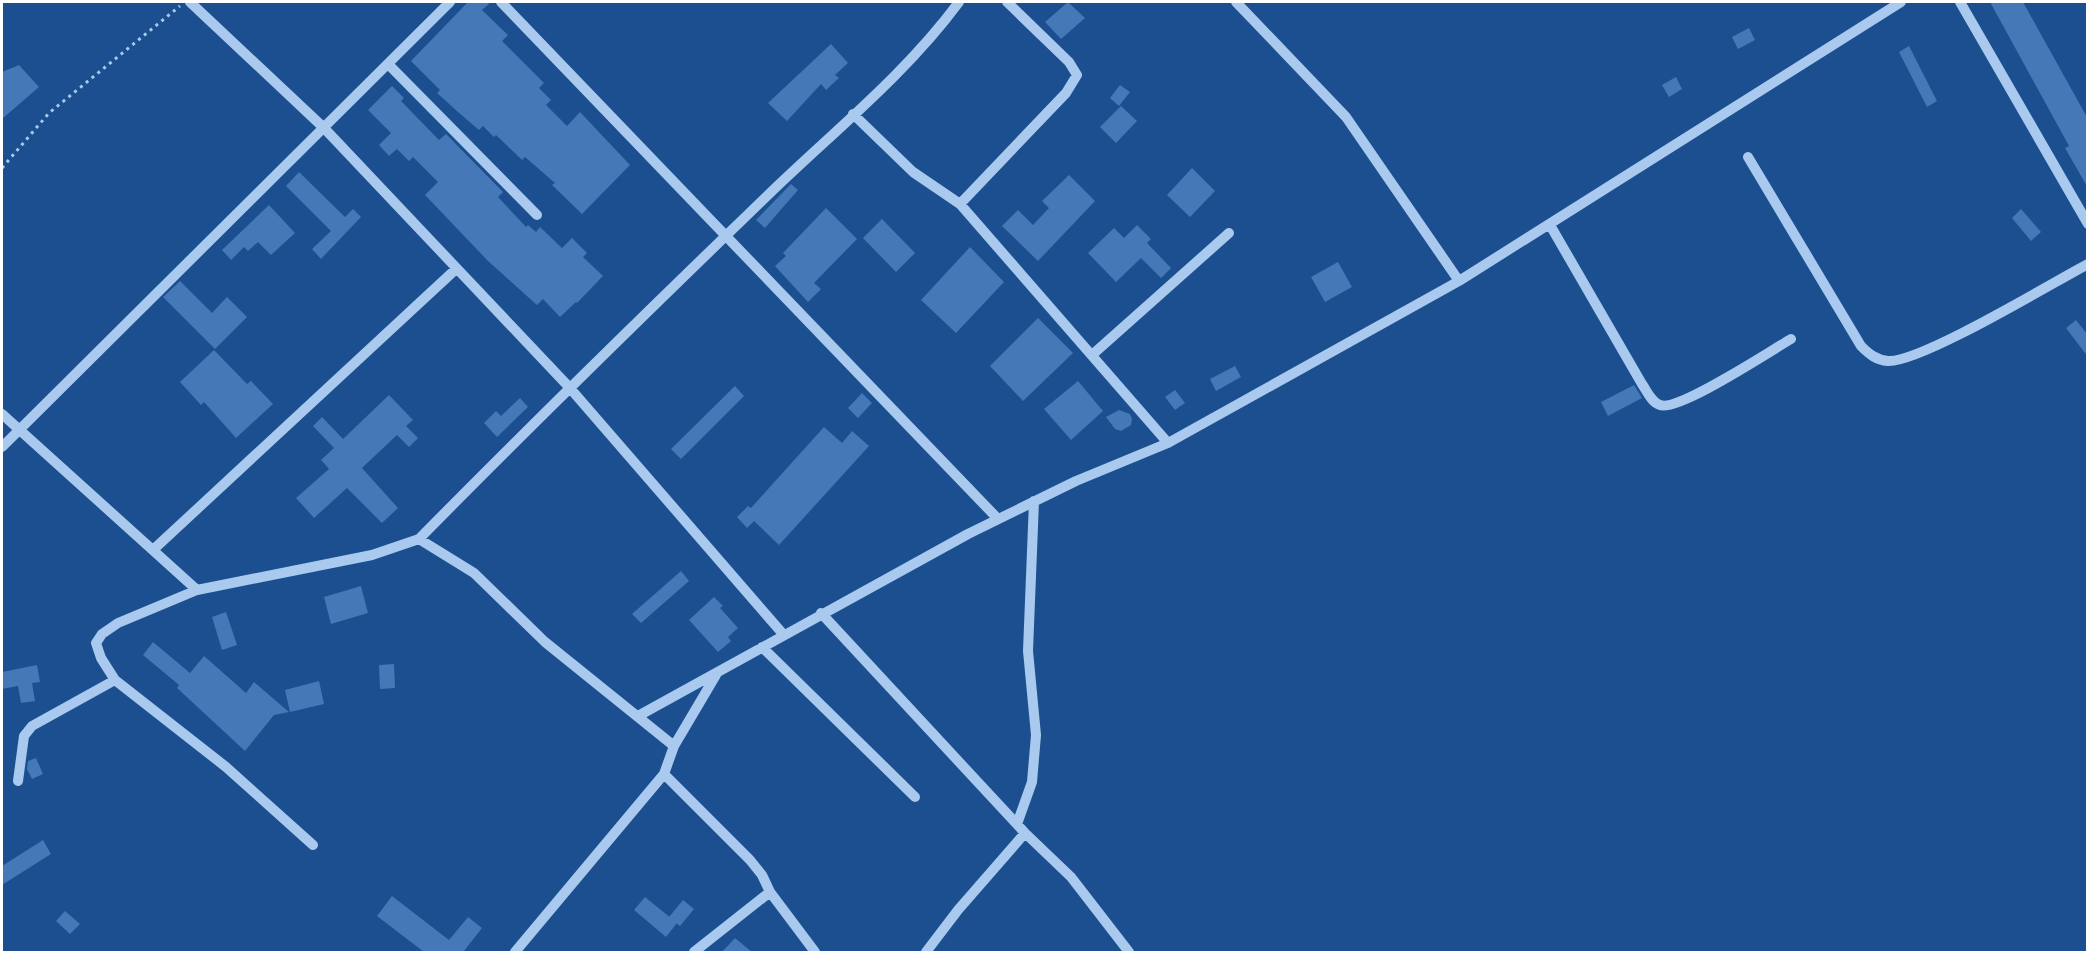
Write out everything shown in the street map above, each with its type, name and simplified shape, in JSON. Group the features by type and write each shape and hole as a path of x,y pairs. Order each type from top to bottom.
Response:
{"street":[{"path":"188,2 324,128 569,387 783,634"},
{"path":"2,447 450,2"},
{"path":"501,2 998,519"},
{"path":"314,845 226,767 115,680 101,658 96,643 102,634 118,623 197,590 372,555 419,539 569,387 897,74 942,25 959,2"},
{"path":"960,204 1066,93 1077,75 1069,62 1007,2"},
{"path":"1236,2 1346,117 1459,281"},
{"path":"638,716 716,675 821,613 998,519 1168,443 1459,281 1901,2"},
{"path":"1960,2 2088,224"},
{"path":"389,65 537,215"},
{"path":"853,114 914,172 960,204 1168,443"},
{"path":"1748,157 1861,346 1870,356 1881,360 1900,360 1960,334 2088,264"},
{"path":"1550,225 1642,384 1654,402 1661,406 1683,402 1791,339"},
{"path":"1092,356 1229,233"},
{"path":"154,549 456,268"},
{"path":"2,414 18,431 154,549 197,590"},
{"path":"1017,824 1032,782 1036,735 1028,651 1034,501"},
{"path":"419,539 474,573 545,642 674,746"},
{"path":"821,613 1025,833 1071,877 1129,952"},
{"path":"762,647 915,797"},
{"path":"515,952 664,774 674,746 716,675"},
{"path":"18,781 24,736 32,726 115,680"},
{"path":"664,774 762,874 770,892 815,952"},
{"path":"926,952 958,910 1025,833"},
{"path":"694,952 770,892"}],"path":[{"path":"2,168 49,113 188,2"}],"building":[{"path":"468,2 491,2 482,10 508,35 502,41 544,83 539,88 551,100 546,105 567,126 580,112 630,165 582,214 552,185 555,183 525,157 522,160 496,135 494,137 483,126 479,130 458,112 437,93 440,90 411,61"},
{"path":"1068,2 1085,18 1061,39 1045,22"},
{"path":"1990,2 2023,2 2088,119 2088,188 2065,148 2069,146"},
{"path":"1749,28 1755,40 1738,49 1732,37"},
{"path":"831,44 848,63 835,75 839,78 826,90 821,84 787,121 768,103"},
{"path":"1909,46 1937,101 1927,107 1899,52"},
{"path":"19,65 39,87 2,119 2,72"},
{"path":"1676,77 1682,89 1669,97 1662,85"},
{"path":"1120,85 1130,92 1119,106 1110,98"},
{"path":"392,86 404,98 401,101 439,140 446,134 503,192 498,197 526,227 528,225 536,232 540,227 562,248 572,238 587,253 583,257 603,276 560,317 543,299 537,305 488,261 425,195 438,182 413,157 409,161 397,149 389,156 379,145 391,133 368,110"},
{"path":"1121,106 1137,121 1116,143 1100,127"},
{"path":"1192,168 1215,191 1190,217 1167,195"},
{"path":"299,172 345,217 353,209 361,217 321,259 312,249 331,231 286,186"},
{"path":"1069,175 1095,201 1038,261 1002,226 1018,210 1033,225 1049,208 1042,201"},
{"path":"791,184 798,190 765,228 756,220"},
{"path":"269,205 295,233 271,255 258,242 248,251 244,247 231,260 222,250"},
{"path":"826,208 857,239 814,283 821,289 808,302 775,266 786,256 783,253"},
{"path":"2021,209 2041,232 2031,241 2012,218"},
{"path":"882,219 915,253 896,272 863,238"},
{"path":"1137,225 1151,239 1147,243 1171,268 1161,278 1141,258 1116,282 1088,253 1114,228 1124,238"},
{"path":"970,247 1004,282 956,333 921,300"},
{"path":"1338,262 1352,287 1325,302 1311,277"},
{"path":"180,281 212,313 227,297 247,317 215,349 163,297"},
{"path":"1038,318 1073,353 1023,401 990,366"},
{"path":"2076,320 2088,335 2088,357 2066,328"},
{"path":"214,350 247,384 251,381 273,404 236,438 204,402 201,405 180,382"},
{"path":"1235,366 1241,377 1216,391 1210,379"},
{"path":"1078,381 1103,411 1071,440 1044,409"},
{"path":"1634,385 1642,398 1608,416 1601,402"},
{"path":"735,386 744,396 681,459 671,449"},
{"path":"1175,390 1185,403 1175,410 1165,397"},
{"path":"862,393 872,403 858,418 848,408"},
{"path":"389,395 413,420 406,426 418,438 409,447 397,435 362,468 398,508 382,523 347,488 314,518 296,498 329,469 321,460 334,448 313,426 322,417 343,439"},
{"path":"520,398 528,407 497,437 484,423 496,411 501,416"},
{"path":"1119,410 1130,414 1132,419 1131,425 1121,431 1115,429 1106,417"},
{"path":"824,427 842,443 852,431 869,446 779,545 754,521 747,528 737,517 748,506 751,508"},
{"path":"681,571 689,581 641,623 632,614"},
{"path":"361,586 368,613 331,624 324,597"},
{"path":"714,597 723,606 720,608 738,628 728,637 731,641 718,652 689,620"},
{"path":"226,612 237,645 222,650 212,617"},
{"path":"153,642 190,673 204,656 246,693 254,682 289,712 274,715 245,751 177,688 179,685 143,655"},
{"path":"394,664 395,688 380,689 379,665"},
{"path":"37,665 40,682 32,683 35,701 21,703 18,686 2,689 2,672"},
{"path":"319,681 324,704 290,712 285,690"},
{"path":"36,758 43,774 32,779 27,769 28,761"},
{"path":"43,840 51,854 2,885 2,866"},
{"path":"392,896 449,940 468,917 482,928 464,951 466,952 424,952 377,916"},
{"path":"645,897 677,923 666,937 634,910"},
{"path":"683,900 694,909 680,926 669,917"},
{"path":"65,911 80,924 70,934 56,921"},
{"path":"735,938 752,952 722,952"}]}
